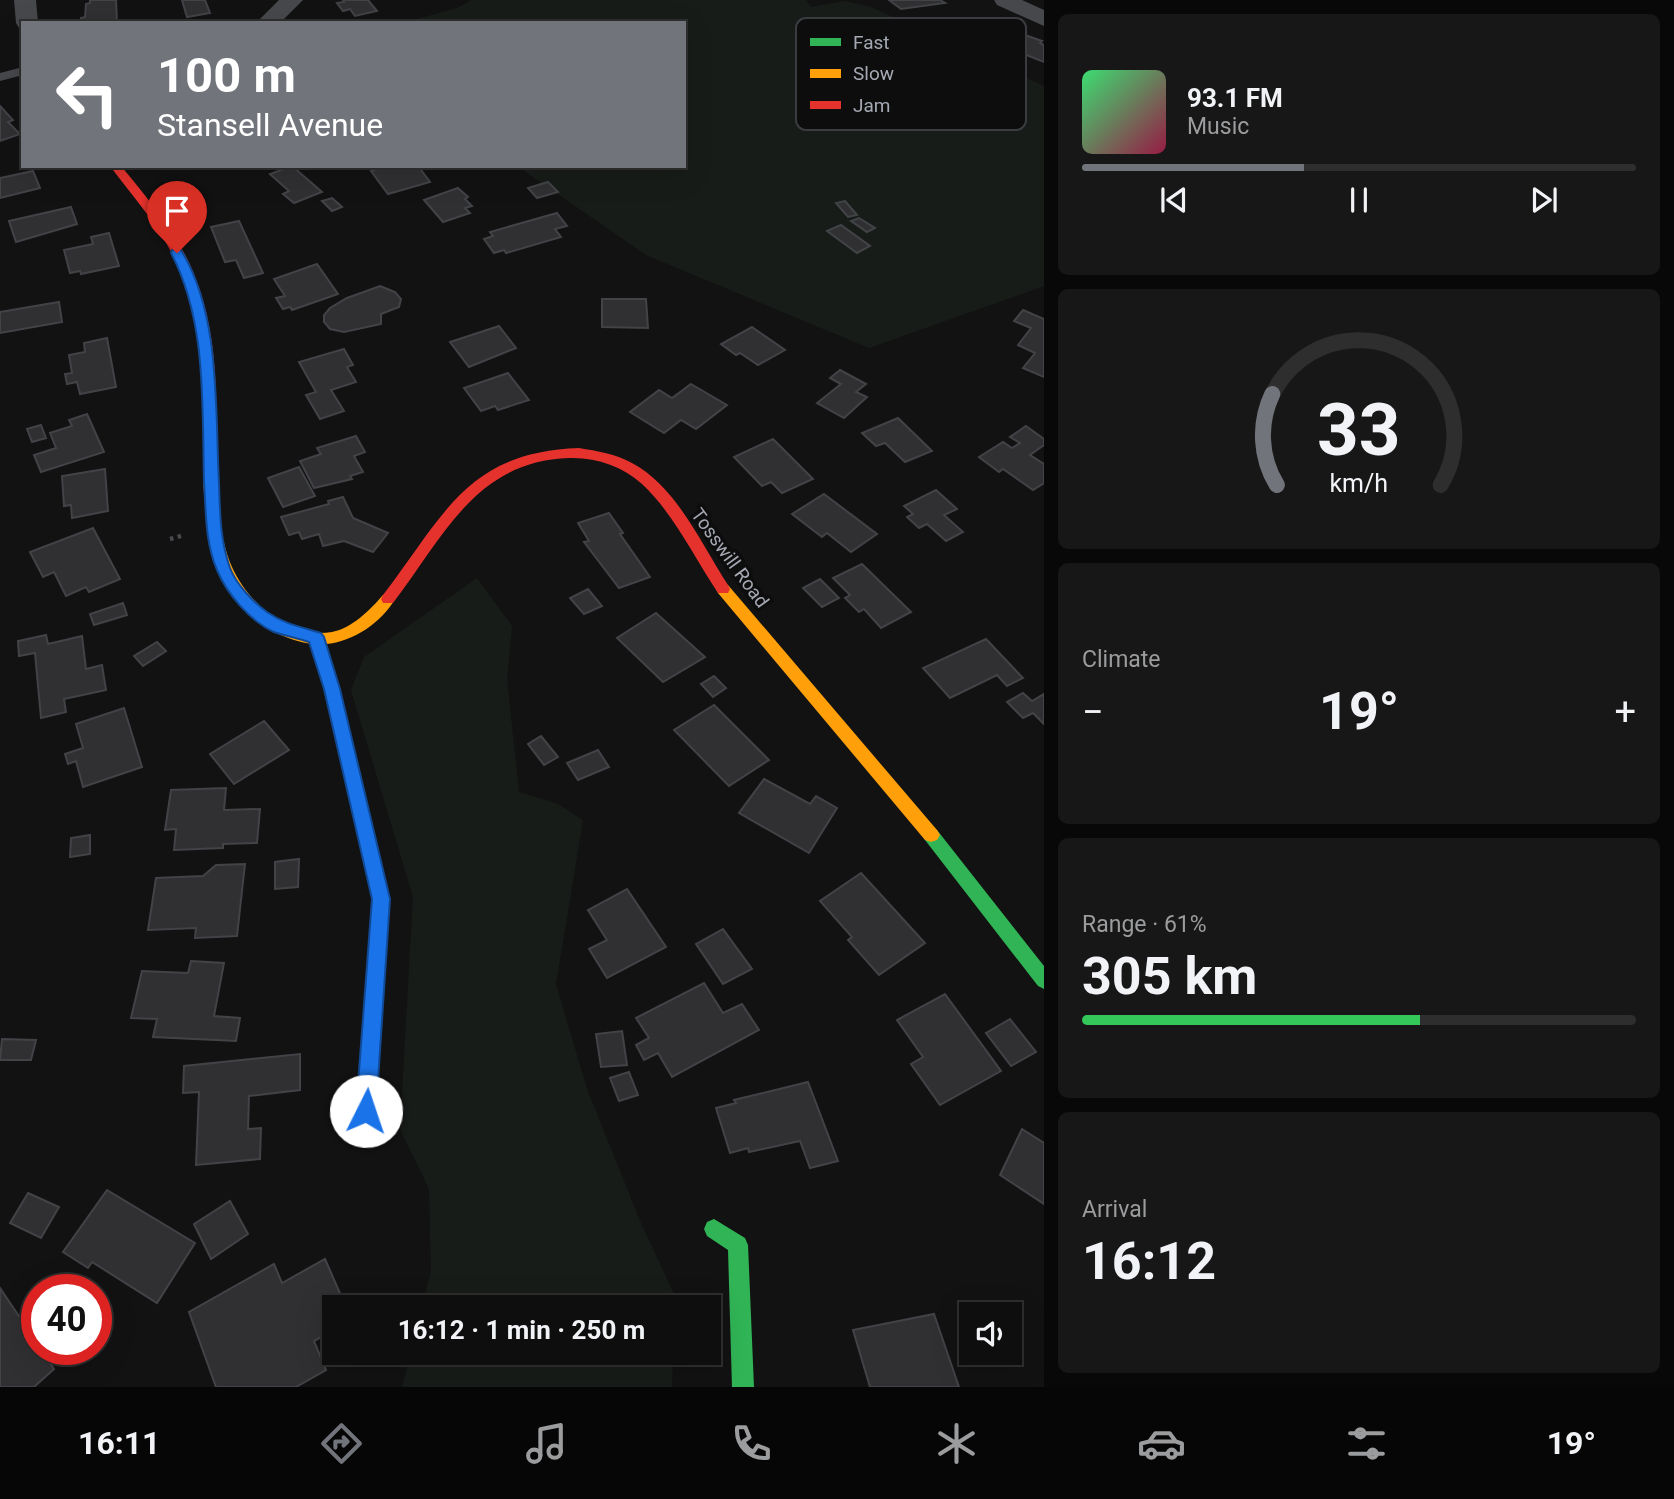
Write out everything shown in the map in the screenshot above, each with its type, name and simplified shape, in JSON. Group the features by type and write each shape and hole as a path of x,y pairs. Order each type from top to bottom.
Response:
{"street":[{"path":"25,0 27,21"},
{"path":"269,21 292,0"},
{"path":"1005,0 1044,19"},
{"path":"117,168 140,197 177,253 197,296 208,395 214,535 224,570 234,588 259,615 278,627 316,637 332,689 381,899 366,1111"},
{"name":"Tosswill Road","path":"316,637 338,636 353,631 374,615 393,594 454,508 485,480 507,468 557,454 578,453 617,459 646,478 661,496 725,592 937,843 1044,980"},
{"path":"714,1229 738,1245 743,1387"}],"lane":[{"path":"0,77 21,72"}],"shaded area":[{"path":"472,0 806,0 811,7 845,1 871,7 895,18 796,18 796,130 1026,130 1026,78 1044,86 1044,286 869,348 646,255 520,168 686,168 686,21 409,21 457,8"},
{"path":"477,578 512,626 507,679 519,792 558,804 583,820 556,984 587,1089 641,1223 674,1295 425,1295 431,1271 429,1189 400,1129 413,897 351,690 364,657"},
{"path":"408,1365 673,1365 672,1387 402,1387"}],"building":[{"path":"90,0 116,0 117,21 81,21 81,18 85,17 86,4 90,3"},
{"path":"182,0 205,0 210,13 187,17"},
{"path":"343,0 368,0 377,11 355,16 350,9 343,11 337,3 344,2"},
{"path":"889,0 940,0 945,3 901,9"},
{"path":"1026,35 1042,41 1040,43 1044,45 1044,62 1026,55"},
{"path":"0,106 13,120 8,122 20,134 0,141"},
{"path":"294,168 322,192 294,203 283,194 289,191 270,174"},
{"path":"381,168 420,168 430,182 388,194 371,171"},
{"path":"33,171 40,188 0,198 0,178"},
{"path":"548,182 558,192 537,198 528,188"},
{"path":"458,188 468,197 465,199 472,206 465,208 470,213 443,222 424,200"},
{"path":"332,198 342,207 332,211 322,201"},
{"path":"845,201 857,215 848,217 836,203"},
{"path":"71,207 77,224 16,242 9,221"},
{"path":"557,213 567,226 555,229 561,237 506,253 504,250 494,253 484,239 493,236 490,232"},
{"path":"859,218 875,228 867,232 851,221"},
{"path":"239,221 263,273 244,278 236,260 225,262 211,227"},
{"path":"841,225 870,246 857,253 827,231"},
{"path":"109,233 119,266 81,274 80,271 70,273 64,250 93,244 91,237"},
{"path":"317,264 338,294 292,310 290,307 283,309 276,298 285,296 274,279"},
{"path":"380,286 395,292 401,299 399,307 381,314 381,324 344,332 330,329 324,322 324,315 330,308 347,298"},
{"path":"602,299 646,299 648,328 602,327"},
{"path":"59,302 62,322 0,333 0,312"},
{"path":"1023,310 1044,319 1044,377 1023,368 1035,353 1018,345 1031,328 1014,321"},
{"path":"499,326 516,348 469,367 450,342"},
{"path":"752,327 785,350 758,365 740,353 736,355 721,344"},
{"path":"107,338 116,387 80,394 77,382 67,384 65,374 72,373 69,355 85,352 84,343"},
{"path":"344,349 353,365 347,367 356,382 331,390 344,411 320,419 306,395 316,392 299,362"},
{"path":"840,370 866,384 856,392 867,397 844,418 817,403 841,384 830,378"},
{"path":"508,373 529,400 498,410 495,406 481,411 464,388"},
{"path":"691,384 727,405 696,429 681,420 664,433 630,412 659,390 672,398"},
{"path":"87,414 104,452 41,472 34,455 56,448 50,433 72,426 69,420"},
{"path":"898,418 932,451 905,462 885,443 876,446 862,433"},
{"path":"41,425 46,438 32,442 27,429"},
{"path":"1026,426 1044,439 1044,445 1030,455 1044,464 1044,483 1033,490 1003,469 999,472 979,457 1003,442 1012,448 1020,443 1010,437"},
{"path":"356,436 365,452 354,456 363,472 350,476 352,479 314,488 300,461 321,454 317,448"},
{"path":"773,439 813,479 782,493 771,482 762,486 734,457"},
{"path":"299,467 315,496 283,507 268,478"},
{"path":"105,469 108,511 72,518 71,505 64,506 62,476"},
{"path":"936,490 957,509 944,515 963,532 946,541 927,524 919,528 907,517 913,514 904,506"},
{"path":"824,494 877,534 851,552 827,533 822,537 792,514"},
{"path":"343,497 353,518 388,533 373,552 344,541 323,546 319,534 302,539 299,532 289,535 281,517 329,504 328,501"},
{"path":"609,513 650,577 619,588 584,542 589,541 578,523"},
{"path":"93,528 120,579 89,592 86,587 66,596 54,572 43,577 30,552"},
{"path":"862,564 911,612 881,628 864,609 859,612 845,598 850,595 833,578"},
{"path":"820,579 839,598 822,607 803,588"},
{"path":"588,589 602,606 584,614 570,598"},
{"path":"123,603 127,615 94,625 90,614"},
{"path":"656,613 705,657 663,682 617,638"},
{"path":"46,635 48,644 82,636 86,669 102,665 106,690 64,699 66,712 41,718 35,653 19,656 18,641"},
{"path":"986,639 1023,678 1007,686 997,675 950,698 923,668"},
{"path":"157,642 166,651 143,666 134,656"},
{"path":"714,676 726,688 713,697 701,684"},
{"path":"1023,693 1032,701 1044,694 1044,724 1033,713 1023,718 1007,702"},
{"path":"714,705 769,760 729,786 674,730"},
{"path":"124,708 142,767 83,787 76,761 68,764 65,754 83,748 76,724"},
{"path":"264,721 289,750 234,784 210,754"},
{"path":"541,736 558,757 544,765 528,744"},
{"path":"598,750 609,767 578,780 567,763"},
{"path":"764,779 810,804 816,796 837,808 809,853 739,813"},
{"path":"226,788 224,810 260,809 257,843 223,844 223,848 174,850 176,829 165,830 171,790"},
{"path":"90,835 90,854 70,857 71,838"},
{"path":"299,859 298,887 275,889 275,862"},
{"path":"245,864 237,936 195,938 196,928 148,930 156,878 203,876 216,865"},
{"path":"861,873 925,943 879,975 848,940 852,937 820,901"},
{"path":"627,889 666,947 607,978 589,949 607,940 588,910"},
{"path":"723,929 752,969 723,984 696,944"},
{"path":"191,961 224,963 214,1016 240,1018 236,1041 153,1037 157,1019 131,1018 142,971 188,973"},
{"path":"704,983 723,1013 742,1004 759,1030 672,1077 658,1053 644,1060 636,1045 649,1038 636,1018"},
{"path":"945,994 1001,1071 940,1105 911,1064 923,1057 897,1020"},
{"path":"1010,1019 1036,1052 1011,1066 986,1033"},
{"path":"622,1031 627,1065 601,1067 596,1034"},
{"path":"2,1039 36,1040 31,1060 0,1060"},
{"path":"300,1054 300,1090 249,1096 248,1129 261,1128 260,1159 196,1165 199,1092 183,1093 184,1066"},
{"path":"629,1072 638,1095 619,1101 610,1078"},
{"path":"808,1082 838,1161 810,1168 800,1141 749,1152 748,1148 730,1153 716,1108 736,1103 734,1100"},
{"path":"1022,1129 1044,1143 1044,1204 1000,1175"},
{"path":"107,1190 195,1243 157,1303 92,1262 88,1268 63,1252"},
{"path":"28,1193 59,1207 41,1238 10,1223"},
{"path":"230,1201 248,1234 211,1259 194,1224"},
{"path":"325,1259 341,1295 322,1295 322,1337 314,1341 326,1370 296,1387 216,1387 189,1312 274,1264 282,1283"},
{"path":"0,1288 21,1319 21,1365 51,1365 54,1369 34,1387 0,1387"},
{"path":"934,1314 959,1387 870,1387 853,1330"}],"traffic: fast":[{"path":"931,835 1044,980"},
{"path":"366,1111 380,911"},
{"path":"714,1229 738,1245 743,1387"}],"traffic: slow":[{"path":"210,472 215,532 224,566 241,595 267,620 282,630 299,636 332,638 363,623 388,599"},
{"path":"723,589 931,835"},
{"path":"316,637 332,689 381,899 380,911"}],"traffic: jam":[{"path":"117,168 165,232 182,261 197,299 203,323 210,398 210,472"},
{"path":"388,599 445,520 483,480 529,459 579,453 604,457 626,466 646,480 678,518 723,589"}],"route":[{"path":"177,253 190,277 201,317 208,395 214,535 224,570 234,588 259,615 278,627 316,637 332,689 381,899 366,1111"}]}
